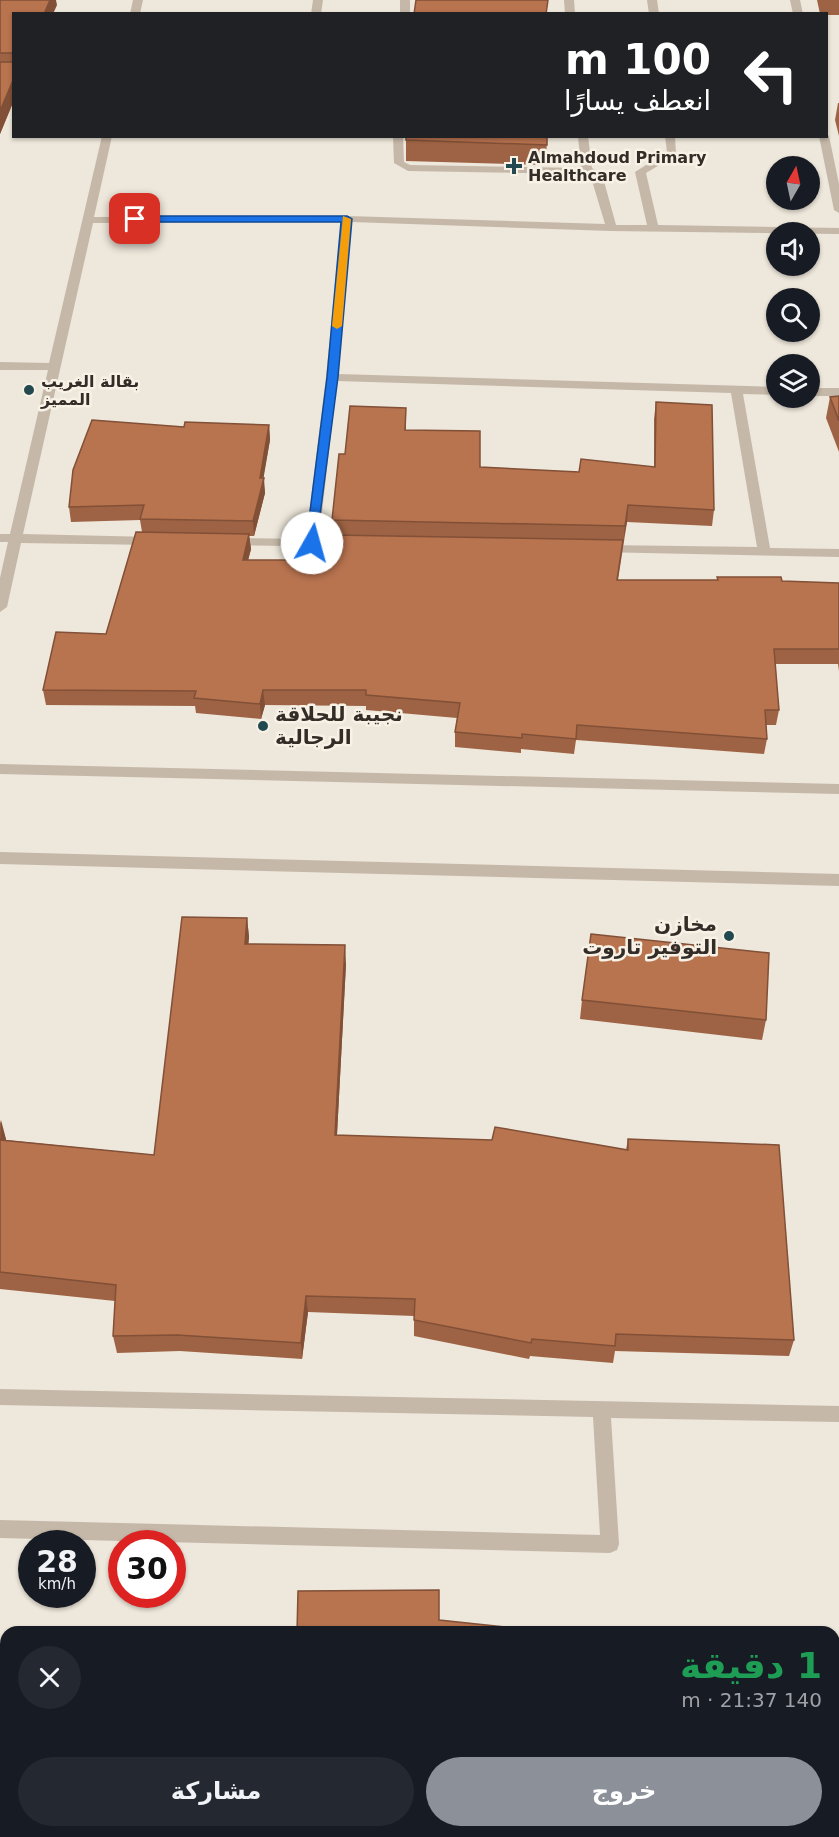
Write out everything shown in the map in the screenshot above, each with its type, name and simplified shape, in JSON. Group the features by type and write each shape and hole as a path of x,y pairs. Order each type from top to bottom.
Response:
{"street":[{"path":"0,607 107,138"},
{"path":"398,138 399,163 408,168 586,170 597,174 611,228"},
{"path":"583,138 586,170"},
{"path":"653,228 640,172 650,164 664,160 672,153 670,138"},
{"path":"824,138 839,210"},
{"path":"88,220 347,219 611,228 839,231"},
{"path":"312,543 332,377 347,219"},
{"path":"0,366 54,367"},
{"path":"332,377 766,391"},
{"path":"736,390 764,552"},
{"path":"820,392 839,393"},
{"path":"0,538 170,541"},
{"path":"217,542 360,544"},
{"path":"586,549 839,553"},
{"path":"0,769 839,789"},
{"path":"0,858 839,880"},
{"path":"0,1397 839,1414"},
{"path":"0,1529 610,1544 601,1408"}],"building":[{"path":"0,0 50,0 45,12 12,12 12,53 0,53"},
{"path":"416,0 548,0 546,12 414,12"},
{"path":"0,62 12,62 12,83 0,111"},
{"path":"406,138 547,138 547,145 406,140"},
{"path":"839,396 839,421 830,397"},
{"path":"656,402 712,405 714,510 628,505 625,526 332,520 339,454 345,454 350,406 406,408 405,430 480,431 480,467 579,472 581,459 655,467"},
{"path":"92,420 184,427 185,422 269,425 260,478 264,478 253,521 140,519 144,505 69,507 73,470"},
{"path":"136,532 249,534 243,560 328,560 331,535 623,540 617,580 718,580 717,577 781,577 782,581 839,583 839,649 774,649 779,710 765,710 767,739 577,725 576,739 522,734 522,738 455,732 460,703 366,695 366,690 263,690 260,704 194,698 196,691 43,690 56,632 106,634"},
{"path":"182,917 247,918 245,944 345,945 335,1135 492,1140 495,1127 628,1150 628,1139 779,1145 794,1340 616,1334 615,1346 532,1339 531,1343 414,1320 415,1299 306,1296 301,1343 177,1335 113,1336 116,1285 0,1272 0,1140 154,1155"},
{"path":"591,934 769,953 766,1020 582,1000"},
{"path":"439,1590 439,1620 495,1626 297,1626 298,1591"}],"slow traffic":[{"path":"337,326 346,219"}],"place":[{"name":"Almahdoud Primary Healthcare","path":"514,166"},
{"name":"بقالة الغريب المميز","path":"29,390"},
{"name":"نجيبة للحلاقة الرجالية","path":"263,726"},
{"name":"مخازن التوفير تاروت","path":"729,936"}],"route":[{"path":"135,219 347,219 332,377 312,543"}]}
